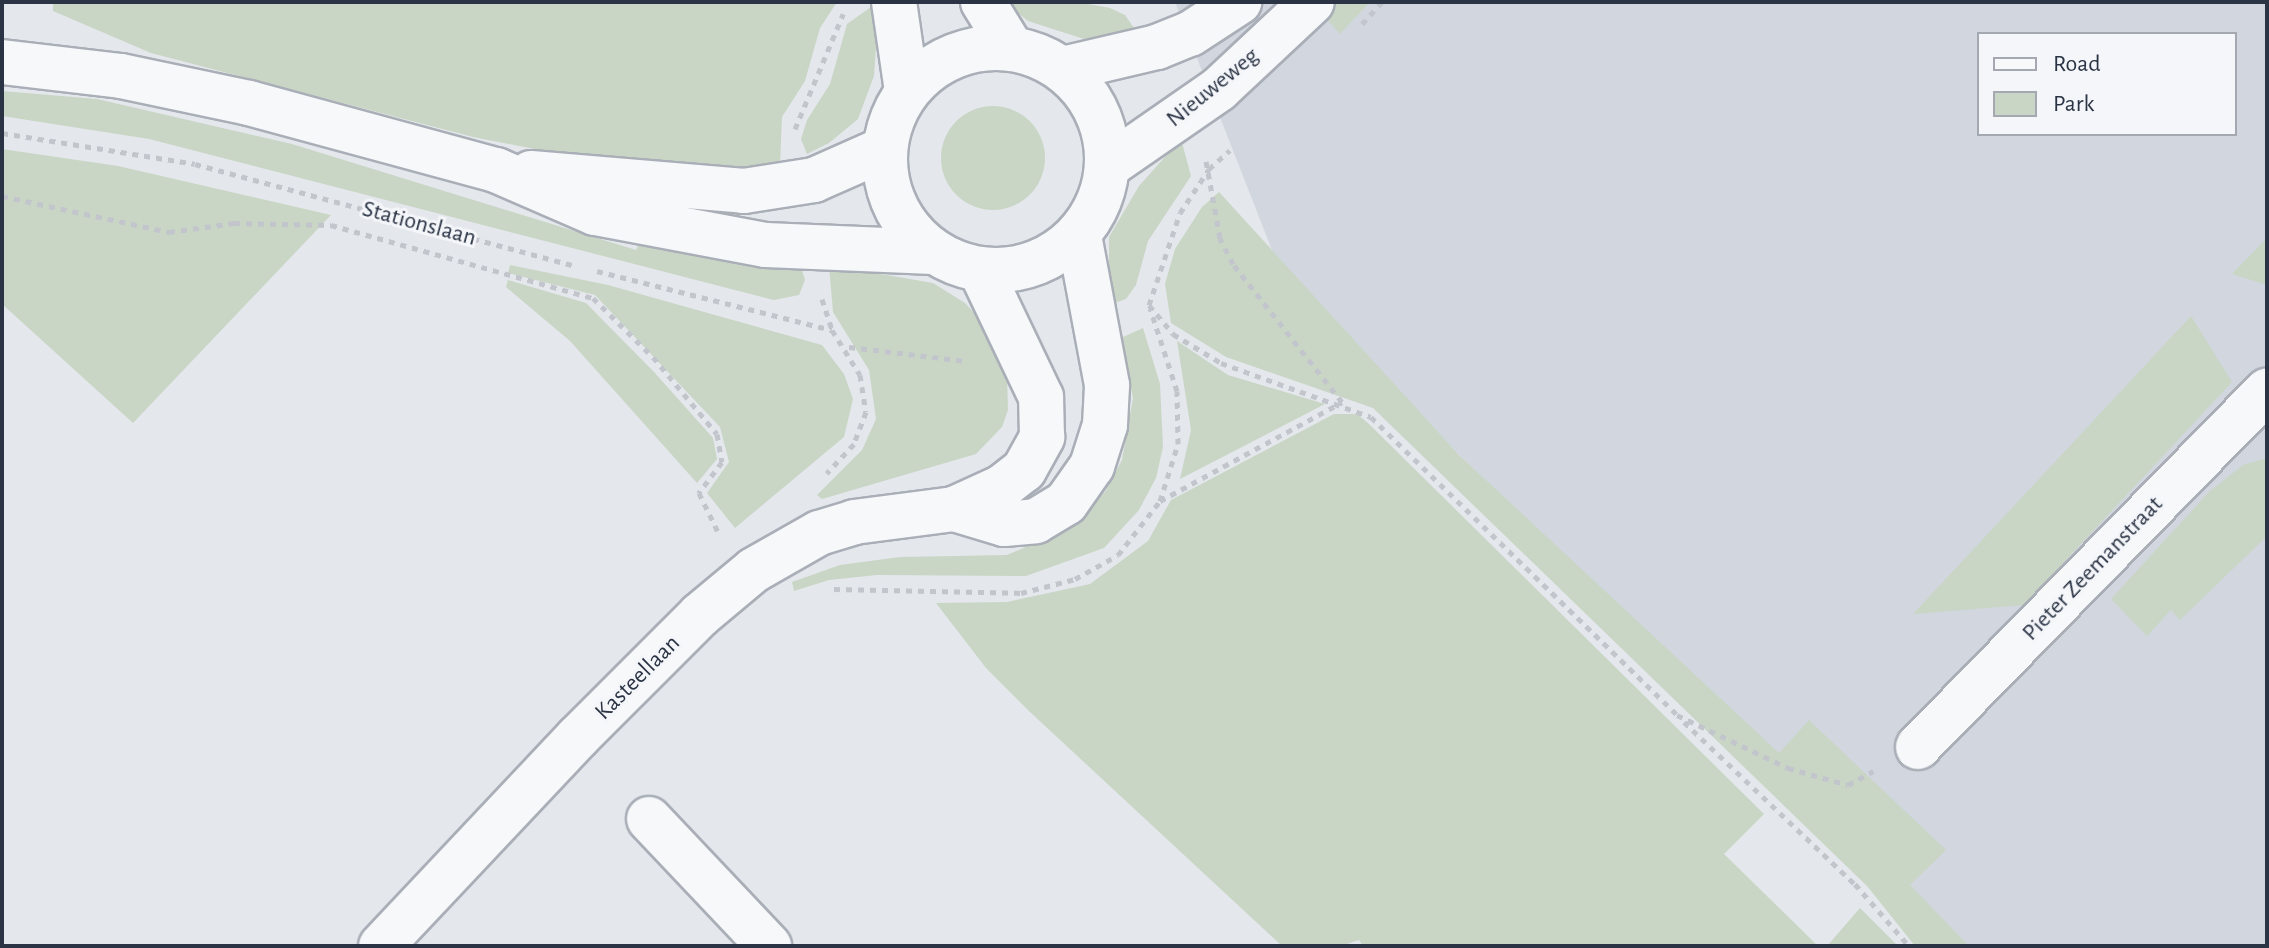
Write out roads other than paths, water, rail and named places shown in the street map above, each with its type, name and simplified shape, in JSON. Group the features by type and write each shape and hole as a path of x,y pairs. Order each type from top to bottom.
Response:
{"street":[{"path":"894,2 907,91"},
{"path":"983,2 1012,49"},
{"name":"Nieuweweg","path":"1063,69 1157,47 1190,34 1239,2"},
{"name":"Nieuweweg","path":"1108,166 1219,89 1312,2"},
{"path":"1012,49 1063,69 1097,112 1108,166 1094,214 1079,235 1051,257 1018,269 981,271 933,252 911,233 895,207 885,179 884,149 896,109 907,91 954,55 1012,49"},
{"path":"2,62 121,76 249,103 496,170 595,213 712,237 815,249 933,252"},
{"path":"496,170 744,191 814,180 884,149"},
{"name":"Kasteellaan","path":"954,509 1004,524 1036,521 1066,503 1092,466 1105,425 1107,385 1079,235"},
{"name":"Kasteellaan","path":"381,946 577,738 700,615 754,570 819,533 854,522 954,509 1002,487 1024,470 1042,437 1044,416 1037,380 981,271"},
{"name":"Pieter Zeemanstraat","path":"1918,747 2267,391"},
{"path":"649,819 769,946"}]}
